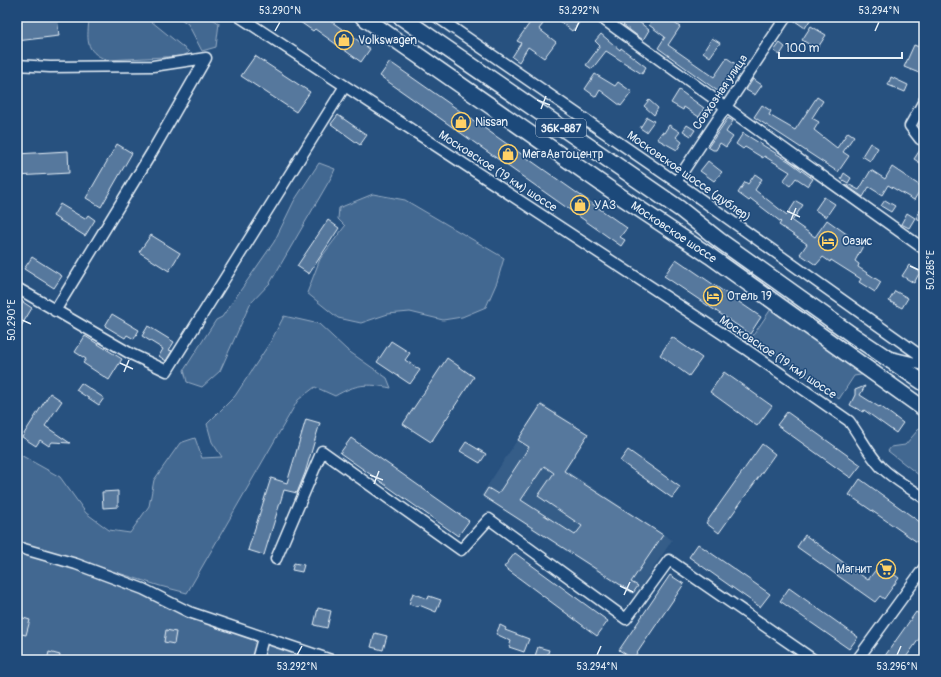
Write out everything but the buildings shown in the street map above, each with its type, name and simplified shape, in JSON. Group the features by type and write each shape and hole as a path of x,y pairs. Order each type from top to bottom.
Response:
{"main road":[{"name":"Московское шоссе","path":"363,17 608,188 710,256 924,409"},
{"name":"Московское шоссе","path":"401,17 680,209 719,240 851,334 924,383"},
{"path":"687,240 698,238 700,231 698,224"},
{"path":"710,256 708,250 709,244 719,240"}],"street":[{"name":"Московское (19 км) шоссе","path":"240,17 744,348 849,421 860,435 869,452 882,468 924,498"},
{"name":"Московское шоссе (дублер)","path":"437,17 676,182 924,358"},
{"path":"600,17 725,108 924,249"},
{"name":"Совхозная улица","path":"676,182 786,17"},
{"path":"17,65 50,67 153,66 206,58 152,152 55,311"},
{"path":"17,288 131,354 167,371 345,86"},
{"path":"924,102 910,126 920,139 924,141"},
{"path":"882,354 924,365"},
{"path":"276,559 322,451 461,550 489,519 626,619 669,560 814,660"},
{"path":"17,547 76,564 143,589 189,612 331,660"},
{"path":"857,660 924,568"},
{"path":"257,660 263,638"}],"shaded area":[{"path":"89,17 146,17 189,52 184,56 107,60 99,56 90,48 88,37"},
{"path":"178,17 209,17 219,23 216,47 202,51 188,24"},
{"path":"319,163 335,169 332,176 270,283 250,304 220,371 202,387 187,382 184,370 216,320 222,317 274,242 294,201"},
{"path":"373,194 405,200 504,258 497,282 486,307 462,317 443,320 410,312 388,314 361,323 338,318 307,293 320,259 345,226 338,219 339,208"},
{"path":"773,306 867,374 854,376 839,399 752,337"},
{"path":"284,316 319,324 347,350 387,378 391,388 368,385 349,389 335,396 315,387 298,400 187,593 160,586 17,541 17,453 60,477 86,513 109,530 130,533 149,506 154,480 180,443 195,438 202,458 222,457 212,442 207,424 235,396 271,341"},
{"path":"541,403 589,434 566,470 672,540 635,596 481,496"},
{"path":"924,423 924,479 888,451 891,447 905,445"},
{"path":"17,549 92,573 324,660 17,660"}],"place":[{"name":"Volkswagen","path":"344,40"},
{"name":"Nissan","path":"461,122"},
{"name":"МегаАвтоцентр","path":"508,154"},
{"name":"УАЗ","path":"580,205"},
{"name":"Оазис","path":"828,241"},
{"name":"Отель 19","path":"713,296"},
{"name":"Магнит","path":"886,569"}]}
